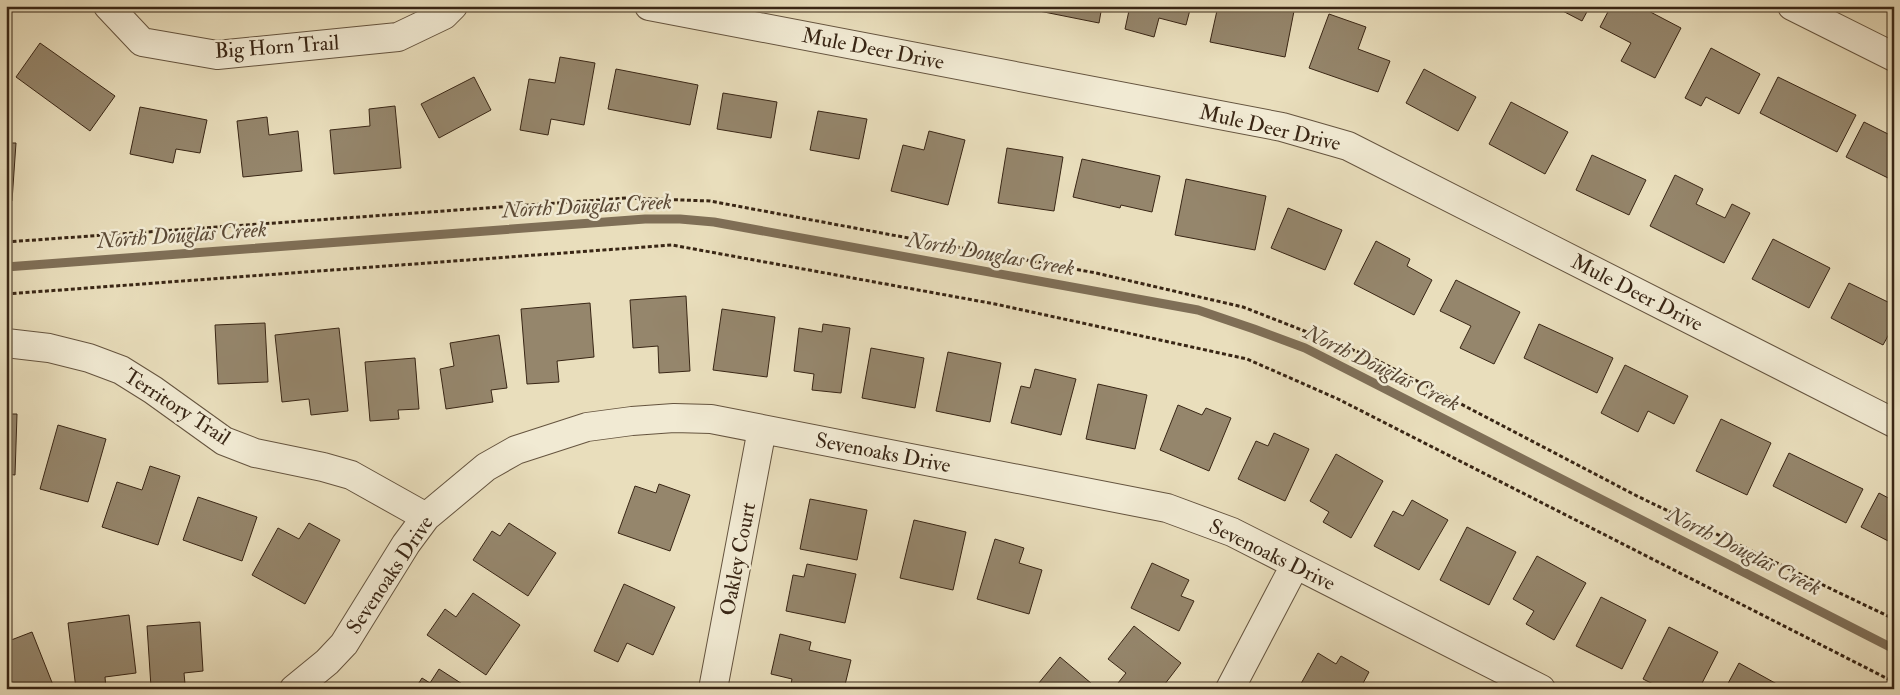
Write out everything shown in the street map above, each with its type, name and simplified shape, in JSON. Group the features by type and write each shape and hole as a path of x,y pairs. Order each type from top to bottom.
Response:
{"street":[{"name":"Big Horn Trail","path":"108,6 142,42 217,55 398,37 444,14 453,6"},
{"name":"Mule Deer Drive","path":"649,6 1282,127 1348,146 1894,423"},
{"path":"1792,6 1894,57"},
{"name":"Territory Trail","path":"6,343 49,348 89,358 121,370 153,390 224,441 255,453 324,467 351,475 426,517"},
{"name":"Sevenoaks Drive","path":"294,689 328,662 344,644 406,544 426,517 486,467 508,454 540,441 587,427 674,418 711,419 1167,508 1232,532 1541,689"},
{"name":"Oakley Court","path":"713,689 762,429"},
{"path":"1230,689 1295,565"}],"path":[{"path":"6,242 627,198 710,201 1096,274 1243,306 1371,357 1639,497 1894,619"},
{"path":"6,294 672,246 995,304 1247,359 1338,399 1894,682"}],"building":[{"path":"1025,6 1102,6 1099,23 1024,8"},
{"path":"1130,6 1191,6 1186,25 1159,18 1154,37 1125,29"},
{"path":"1218,6 1295,6 1285,57 1210,42"},
{"path":"1553,6 1590,6 1582,21"},
{"path":"1611,6 1639,6 1681,28 1655,78 1621,61 1631,43 1600,27"},
{"path":"1329,14 1366,27 1358,49 1390,61 1378,92 1309,68"},
{"path":"40,43 115,96 90,131 16,77"},
{"path":"1711,48 1760,74 1739,114 1706,97 1701,106 1685,98"},
{"path":"560,57 595,63 584,125 551,119 548,135 520,130 529,79 555,83"},
{"path":"616,69 698,85 690,125 608,109"},
{"path":"1424,69 1476,97 1458,131 1406,103"},
{"path":"474,77 491,110 439,138 421,104"},
{"path":"1778,77 1856,115 1837,152 1760,113"},
{"path":"723,93 777,102 771,138 717,129"},
{"path":"1511,102 1568,132 1545,174 1489,144"},
{"path":"395,106 401,168 334,174 330,130 370,126 369,109"},
{"path":"140,107 207,120 200,153 176,149 173,163 130,154"},
{"path":"818,111 867,119 859,159 810,150"},
{"path":"267,117 269,135 298,131 302,171 243,177 237,121"},
{"path":"1864,122 1894,137 1894,181 1846,157"},
{"path":"929,131 965,140 948,205 891,191 903,145 924,150"},
{"path":"6,143 16,143 12,201 6,201"},
{"path":"1007,148 1063,157 1054,211 998,203"},
{"path":"1592,155 1646,180 1629,215 1576,190"},
{"path":"1082,159 1160,176 1152,212 1121,205 1120,208 1073,197"},
{"path":"1675,175 1703,189 1696,204 1725,218 1732,204 1750,213 1724,263 1650,226"},
{"path":"1186,179 1266,196 1255,250 1175,235"},
{"path":"1288,208 1342,230 1325,270 1271,248"},
{"path":"1773,239 1830,268 1809,308 1752,279"},
{"path":"1376,241 1410,259 1407,266 1432,280 1414,315 1354,284"},
{"path":"1456,280 1520,312 1494,364 1460,348 1471,326 1440,311"},
{"path":"1849,283 1894,305 1894,325 1883,345 1831,318"},
{"path":"686,296 690,371 659,373 658,346 633,348 630,300"},
{"path":"590,303 594,357 557,361 559,382 527,384 521,309"},
{"path":"722,309 775,317 767,377 713,370"},
{"path":"265,323 268,382 218,384 215,325"},
{"path":"823,324 850,328 841,393 812,390 814,374 794,371 799,328 822,332"},
{"path":"1539,324 1613,358 1597,393 1524,358"},
{"path":"339,328 348,411 311,415 309,399 282,402 275,335"},
{"path":"499,335 507,388 491,390 493,402 446,409 440,369 454,366 450,343"},
{"path":"871,348 924,358 915,408 862,398"},
{"path":"948,352 1001,363 990,422 936,411"},
{"path":"415,358 419,409 398,410 399,419 370,421 365,362"},
{"path":"1625,365 1688,396 1674,424 1648,411 1638,432 1601,413"},
{"path":"1035,369 1076,379 1061,435 1011,423 1021,386 1030,388"},
{"path":"1098,384 1147,395 1135,449 1086,439"},
{"path":"1178,405 1202,415 1206,408 1231,418 1209,471 1160,450"},
{"path":"6,414 17,414 15,475 6,474"},
{"path":"1721,419 1771,443 1747,495 1696,471"},
{"path":"58,425 106,439 88,502 40,489"},
{"path":"1274,433 1309,449 1285,501 1238,479 1256,441 1268,446"},
{"path":"1789,453 1863,489 1846,523 1773,486"},
{"path":"1336,454 1383,481 1351,538 1323,522 1329,512 1310,501"},
{"path":"150,466 180,476 158,545 102,527 117,482 142,490"},
{"path":"659,484 690,495 670,551 618,533 635,486 656,493"},
{"path":"1879,493 1894,501 1894,544 1861,527"},
{"path":"198,497 257,517 242,561 183,540"},
{"path":"810,499 867,510 857,560 800,549"},
{"path":"1412,500 1448,520 1419,570 1374,546 1393,511 1403,516"},
{"path":"914,520 966,532 953,590 900,578"},
{"path":"309,523 340,540 305,604 252,575 278,528 299,539"},
{"path":"509,523 556,553 528,596 473,560 492,531 500,536"},
{"path":"1467,527 1516,552 1489,605 1440,580"},
{"path":"995,539 1024,548 1019,563 1042,570 1029,614 977,599"},
{"path":"1537,556 1586,583 1554,640 1526,624 1534,611 1513,599"},
{"path":"1152,563 1189,580 1181,596 1194,601 1179,631 1131,608"},
{"path":"807,564 856,574 845,623 786,611 793,575 804,577"},
{"path":"624,584 675,607 653,655 627,643 618,662 594,651"},
{"path":"473,593 520,625 486,675 427,635 445,609 456,617"},
{"path":"1601,597 1646,620 1622,669 1576,646"},
{"path":"129,615 136,673 105,677 106,689 76,689 68,623"},
{"path":"200,622 203,671 184,673 185,684 151,687 147,626"},
{"path":"1134,626 1181,663 1161,689 1126,689 1118,683 1126,673 1108,659"},
{"path":"1669,627 1718,652 1699,689 1663,689 1643,679"},
{"path":"32,632 53,685 44,689 6,689 6,642"},
{"path":"780,634 811,642 809,650 851,660 844,689 790,689 792,679 771,674"},
{"path":"1318,653 1336,664 1341,656 1369,672 1360,689 1298,689"},
{"path":"1060,657 1098,689 1034,689"},
{"path":"1739,663 1784,688 1784,689 1725,689"},
{"path":"439,669 470,689 415,689 422,678 430,683"}],"waterway":[{"name":"North Douglas Creek","path":"6,267 645,219 680,219 714,222 1198,310 1305,348 1894,649"}]}
